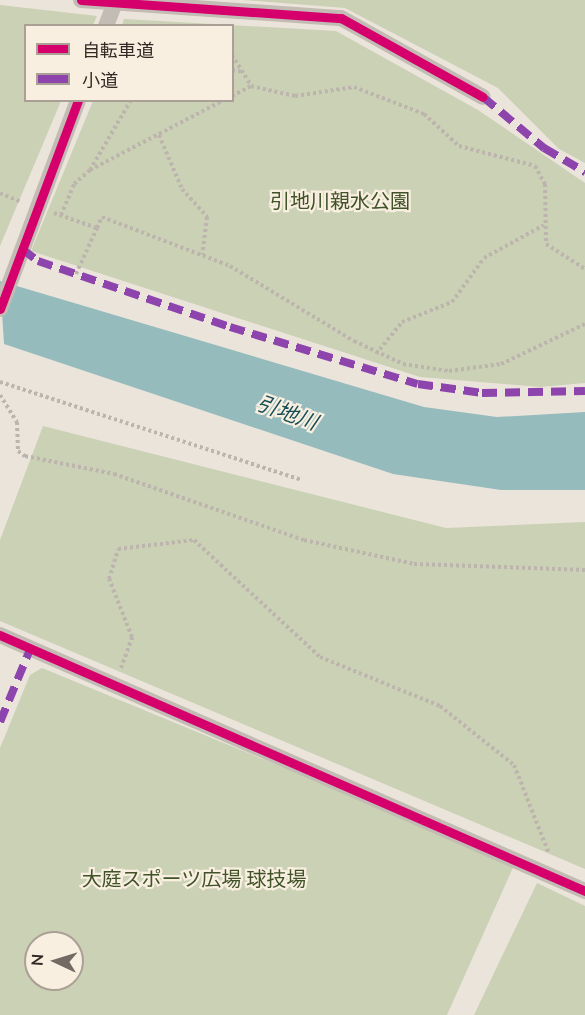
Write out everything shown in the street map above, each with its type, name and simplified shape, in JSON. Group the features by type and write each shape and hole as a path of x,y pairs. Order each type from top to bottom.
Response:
{"street":[{"path":"81,0 114,5 341,18 483,96"},
{"path":"107,24 114,5"},
{"path":"0,309 77,102"},
{"path":"0,635 585,891"}],"path":[{"path":"234,59 251,86"},
{"path":"234,70 242,72"},
{"path":"234,95 251,86 295,96 354,87 424,114 459,146 535,166 545,184 544,225 551,250 585,269"},
{"path":"90,170 130,102"},
{"path":"61,215 74,184 90,170 220,102"},
{"path":"159,135 182,189 207,217 202,255"},
{"path":"37,209 97,228"},
{"path":"76,274 102,217 202,255 274,288 376,354 429,369 473,369 535,351 585,324"},
{"path":"376,354 402,322 452,302 484,258 544,225"},
{"path":"0,381 301,480"},
{"path":"0,395 17,422 18,451 25,456 114,474 304,540 414,564 585,570"},
{"path":"115,685 132,637 109,579 118,549 194,540 320,657 440,706 514,765 559,880"}],"green space":[{"path":"243,0 585,0 585,163 559,149 498,88 345,8"},
{"path":"0,5 97,16 93,24 24,24 24,102 61,102 0,246"},
{"name":"引地川親水公園","path":"124,19 212,24 122,24"},
{"name":"引地川親水公園","path":"234,25 336,31 478,110 585,183 585,383 540,387 420,377 31,251 93,102 234,102"},
{"path":"43,426 446,528 585,522 585,869 0,621 0,540"},
{"name":"大庭スポーツ広場 球技場","path":"42,668 515,863 447,1015 0,1015 0,748 30,675"},
{"path":"537,883 585,906 585,1015 474,1015"}],"water":[{"name":"引地川","path":"0,281 424,407 497,417 585,412 585,490 501,490 393,474 4,344"}],"marked path":[{"path":"483,97 544,148 585,172"},
{"path":"22,249 38,261 230,327 418,384 482,393 585,391"},
{"path":"0,722 29,652"}],"cycle path":[{"path":"81,0 341,18 483,97"},
{"path":"0,309 77,102"},
{"path":"0,635 585,891"}]}
